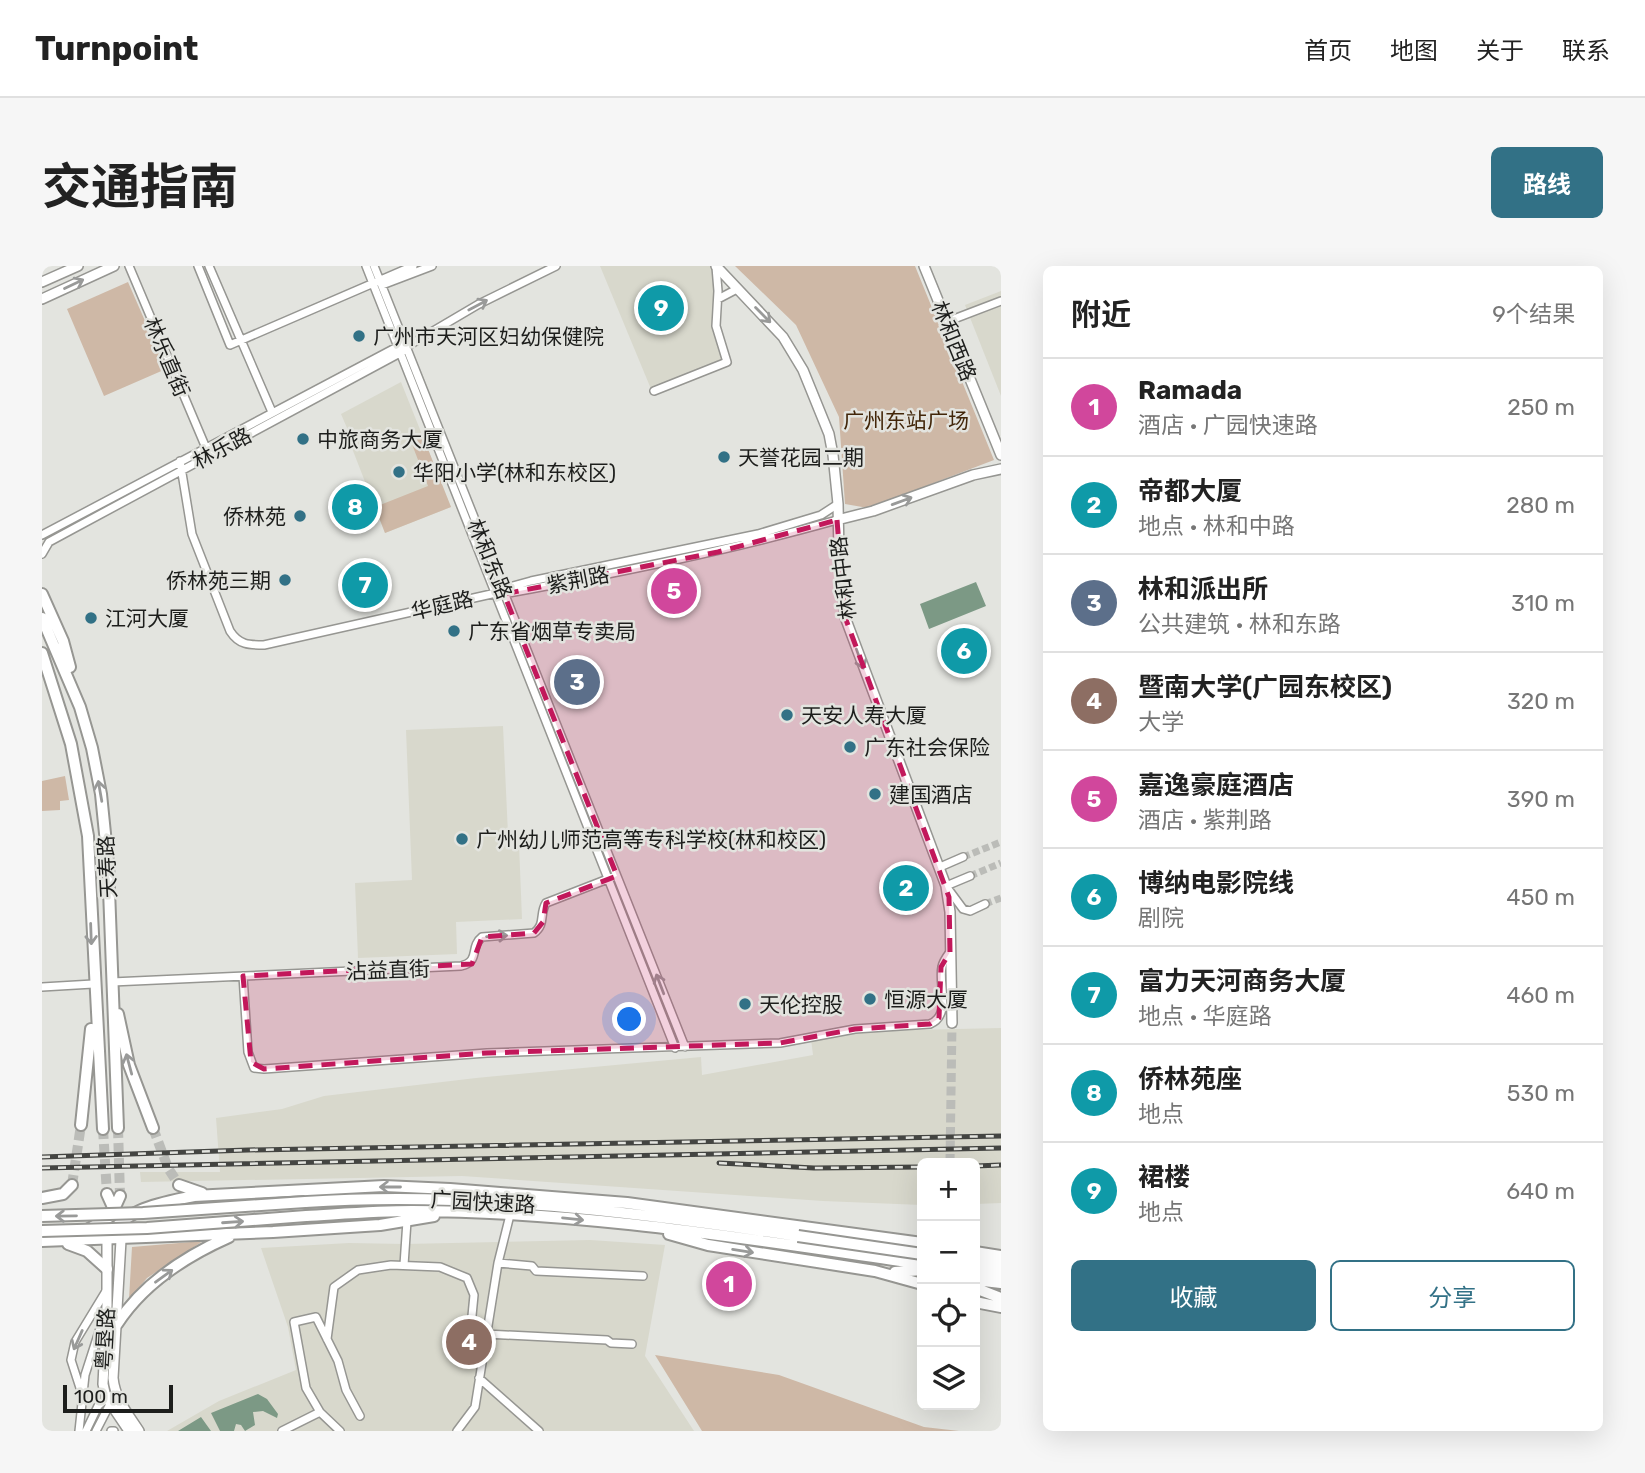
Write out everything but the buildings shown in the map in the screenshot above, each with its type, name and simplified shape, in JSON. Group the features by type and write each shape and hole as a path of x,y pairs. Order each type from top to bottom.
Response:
{"highway":[{"path":"43,596 66,654 74,691"},
{"name":"天寿路","path":"42,618 74,691 92,748 101,794 107,839 118,1128"},
{"name":"天寿路","path":"42,653 65,720 81,788 88,836 93,984 103,1129"},
{"path":"42,668 55,692"},
{"path":"90,884 108,884"},
{"path":"112,982 129,1065 153,1128"},
{"path":"81,1125 93,984"},
{"path":"42,1198 64,1194 72,1185"},
{"path":"179,1185 211,1195"},
{"path":"107,1240 121,1222 155,1205 211,1195 384,1186 604,1201 917,1242"},
{"path":"107,1194 110,1215 107,1240"},
{"path":"210,1235 198,1222 198,1213 200,1205 211,1195"},
{"path":"55,1241 82,1233 110,1215 120,1196 121,1240"},
{"name":"广园快速路","path":"42,1216 400,1198 495,1202 634,1213 917,1263"},
{"path":"495,1202 604,1201"},
{"name":"广园快速路","path":"42,1231 147,1228 402,1211 562,1217 917,1253"},
{"path":"42,1241 238,1234 407,1221 456,1213"},
{"path":"110,1215 137,1231 157,1238"},
{"path":"653,1228 681,1239 708,1245 874,1271 917,1283"},
{"path":"117,1324 147,1287 206,1248 238,1234"},
{"path":"904,1239 917,1250"},
{"path":"55,1241 84,1249 107,1269"},
{"path":"980,1253 1001,1256"},
{"path":"980,1263 1001,1266"},
{"path":"874,1271 917,1270"},
{"path":"980,1273 1001,1275"},
{"path":"980,1281 1001,1283"},
{"path":"980,1291 1001,1298"},
{"path":"980,1303 1001,1307"}],"main road":[{"path":"42,282 62,270 78,266"},
{"path":"42,299 114,266"},
{"name":"林和中路","path":"716,266 771,321 783,337 803,370 829,434 838,504 845,617 946,886 950,912 951,1024"},
{"name":"林和西路","path":"924,266 1000,452"},
{"name":"紫荆路","path":"837,520 873,511 973,475 1001,469"},
{"name":"粤垦路","path":"107,1240 107,1306 102,1373 108,1400 129,1431"},
{"name":"粤垦路","path":"121,1240 113,1378 116,1393 139,1431"}],"street":[{"name":"林乐直街","path":"129,266 205,448"},
{"path":"198,266 230,345 413,266"},
{"path":"209,266 272,412"},
{"name":"林和东路","path":"366,266 613,877 685,1047"},
{"name":"林和东路","path":"374,266 401,349"},
{"path":"382,285 432,266"},
{"name":"林乐路","path":"42,535 181,465 401,349 479,304 556,266"},
{"path":"654,391 727,362 716,326 716,266"},
{"path":"718,299 737,289"},
{"path":"946,323 1001,302"},
{"name":"林乐路","path":"42,554 50,542 205,448 401,349"},
{"name":"华庭路","path":"181,465 192,534 230,631 236,640 245,645 264,645 500,592"},
{"name":"紫荆路","path":"500,592 758,534 821,515 838,504"},
{"name":"紫荆路","path":"500,592 728,549 837,520"},
{"path":"940,867 963,857"},
{"path":"970,876 946,886 963,909 970,911 985,905"},
{"name":"林和东路","path":"613,877 675,1048"},
{"name":"沾益直街","path":"112,982 469,964 481,937 534,933 540,929 543,922 546,903 613,877"},
{"path":"243,976 248,1052 254,1068 264,1069 487,1053 780,1043 855,1029 930,1024 939,1018 943,1007 941,967 950,952"},
{"path":"42,987 93,984"},
{"path":"457,1431 475,1407 498,1262 510,1215"},
{"path":"404,1265 407,1221"},
{"path":"498,1262 531,1266 536,1271 643,1276"},
{"path":"327,1339 334,1287 358,1270 404,1265 440,1267 467,1278 474,1295 471,1326 487,1331 632,1344"},
{"path":"82,1395 71,1360 75,1342 107,1290"},
{"path":"79,1431 82,1395 90,1355 107,1306"},
{"path":"340,1431 320,1412 306,1388 293,1322 316,1317 338,1361 345,1390 360,1416"},
{"path":"479,1378 539,1431"},
{"path":"86,1431 98,1406 116,1393"},
{"path":"96,1431 108,1400"},
{"path":"282,1431 320,1412"}],"highlighted area":[{"path":"837,520 845,617 949,897 950,952 941,967 939,1018 930,1024 855,1029 780,1043 487,1053 264,1069 251,1062 243,976 472,964 482,937 534,933 543,922 546,903 617,876 504,594 718,552"}],"shaded area":[{"path":"600,266 710,266 713,270 716,304 714,329 727,360 651,389"},
{"path":"1001,291 1001,396 965,305"},
{"name":"华阳小学(林和东校区)","path":"401,382 451,507 385,533 341,414"},
{"path":"976,582 986,606 929,629 920,604"},
{"name":"广州幼儿师范高等专科学校(林和校区)","path":"503,726 508,834 519,844 522,919 456,922 457,954 358,958 355,883 412,880 406,730"},
{"path":"1001,1028 1001,1203 980,1204 980,1158 917,1158 917,1205 823,1201 462,1176 141,1182 140,1172 220,1172 216,1118 282,1109 324,1096 476,1078 701,1057 702,1075 813,1055 811,1039 869,1031"},
{"path":"590,1240 665,1245 645,1356 694,1431 167,1431 219,1401 296,1370 288,1327 261,1248 349,1243"},
{"path":"258,1394 267,1399 278,1414 277,1418 263,1411 253,1412 255,1425 245,1431 241,1425 236,1424 234,1431 220,1431 211,1413"},
{"path":"201,1417 211,1431 178,1431"}],"green space":[{"name":"广州东站广场","path":"735,266 915,266 994,460 868,508 845,504 839,417 796,325"},
{"path":"128,282 166,369 104,396 67,309"},
{"path":"422,434 451,507 385,533 375,507 428,486 410,439"},
{"path":"65,776 69,800 60,801 60,810 42,811 42,781"},
{"path":"203,1241 147,1278 129,1299 132,1247"},
{"path":"655,1355 779,1375 924,1427 959,1431 702,1431"}],"tunnel":[{"path":"963,857 1001,842"},
{"path":"970,876 1001,863"},
{"path":"985,904 1001,898"},
{"path":"950,1158 952,1023"},
{"path":"72,1185 81,1125"},
{"path":"118,1128 120,1196"},
{"path":"153,1128 168,1168 179,1185"},
{"path":"103,1129 107,1194"}],"railway":[{"path":"42,1157 248,1150 1001,1136"},
{"path":"42,1168 1001,1148"},
{"path":"719,1163 814,1168 917,1167"},
{"path":"980,1166 1001,1165"}],"place":[{"name":"裙楼","path":"661,308"},
{"name":"广州市天河区妇幼保健院","path":"359,336"},
{"name":"中旅商务大厦","path":"303,439"},
{"name":"天誉花园二期","path":"724,457"},
{"name":"华阳小学(林和东校区)","path":"399,472"},
{"name":"侨林苑座","path":"355,507"},
{"name":"侨林苑","path":"300,516"},
{"name":"侨林苑三期","path":"285,580"},
{"name":"富力天河商务大厦","path":"365,585"},
{"name":"嘉逸豪庭酒店","path":"674,591"},
{"name":"江河大厦","path":"91,618"},
{"name":"广东省烟草专卖局","path":"454,631"},
{"name":"博纳电影院线","path":"964,651"},
{"name":"林和派出所","path":"577,682"},
{"name":"天安人寿大厦","path":"787,715"},
{"name":"广东社会保险","path":"850,747"},
{"name":"建国酒店","path":"875,794"},
{"name":"广州幼儿师范高等专科学校(林和校区)","path":"462,839"},
{"name":"帝都大厦","path":"906,888"},
{"name":"恒源大厦","path":"870,999"},
{"name":"天伦控股","path":"745,1004"},
{"name":"Ramada","path":"729,1284"},
{"name":"暨南大学(广园东校区)","path":"469,1342"}]}
